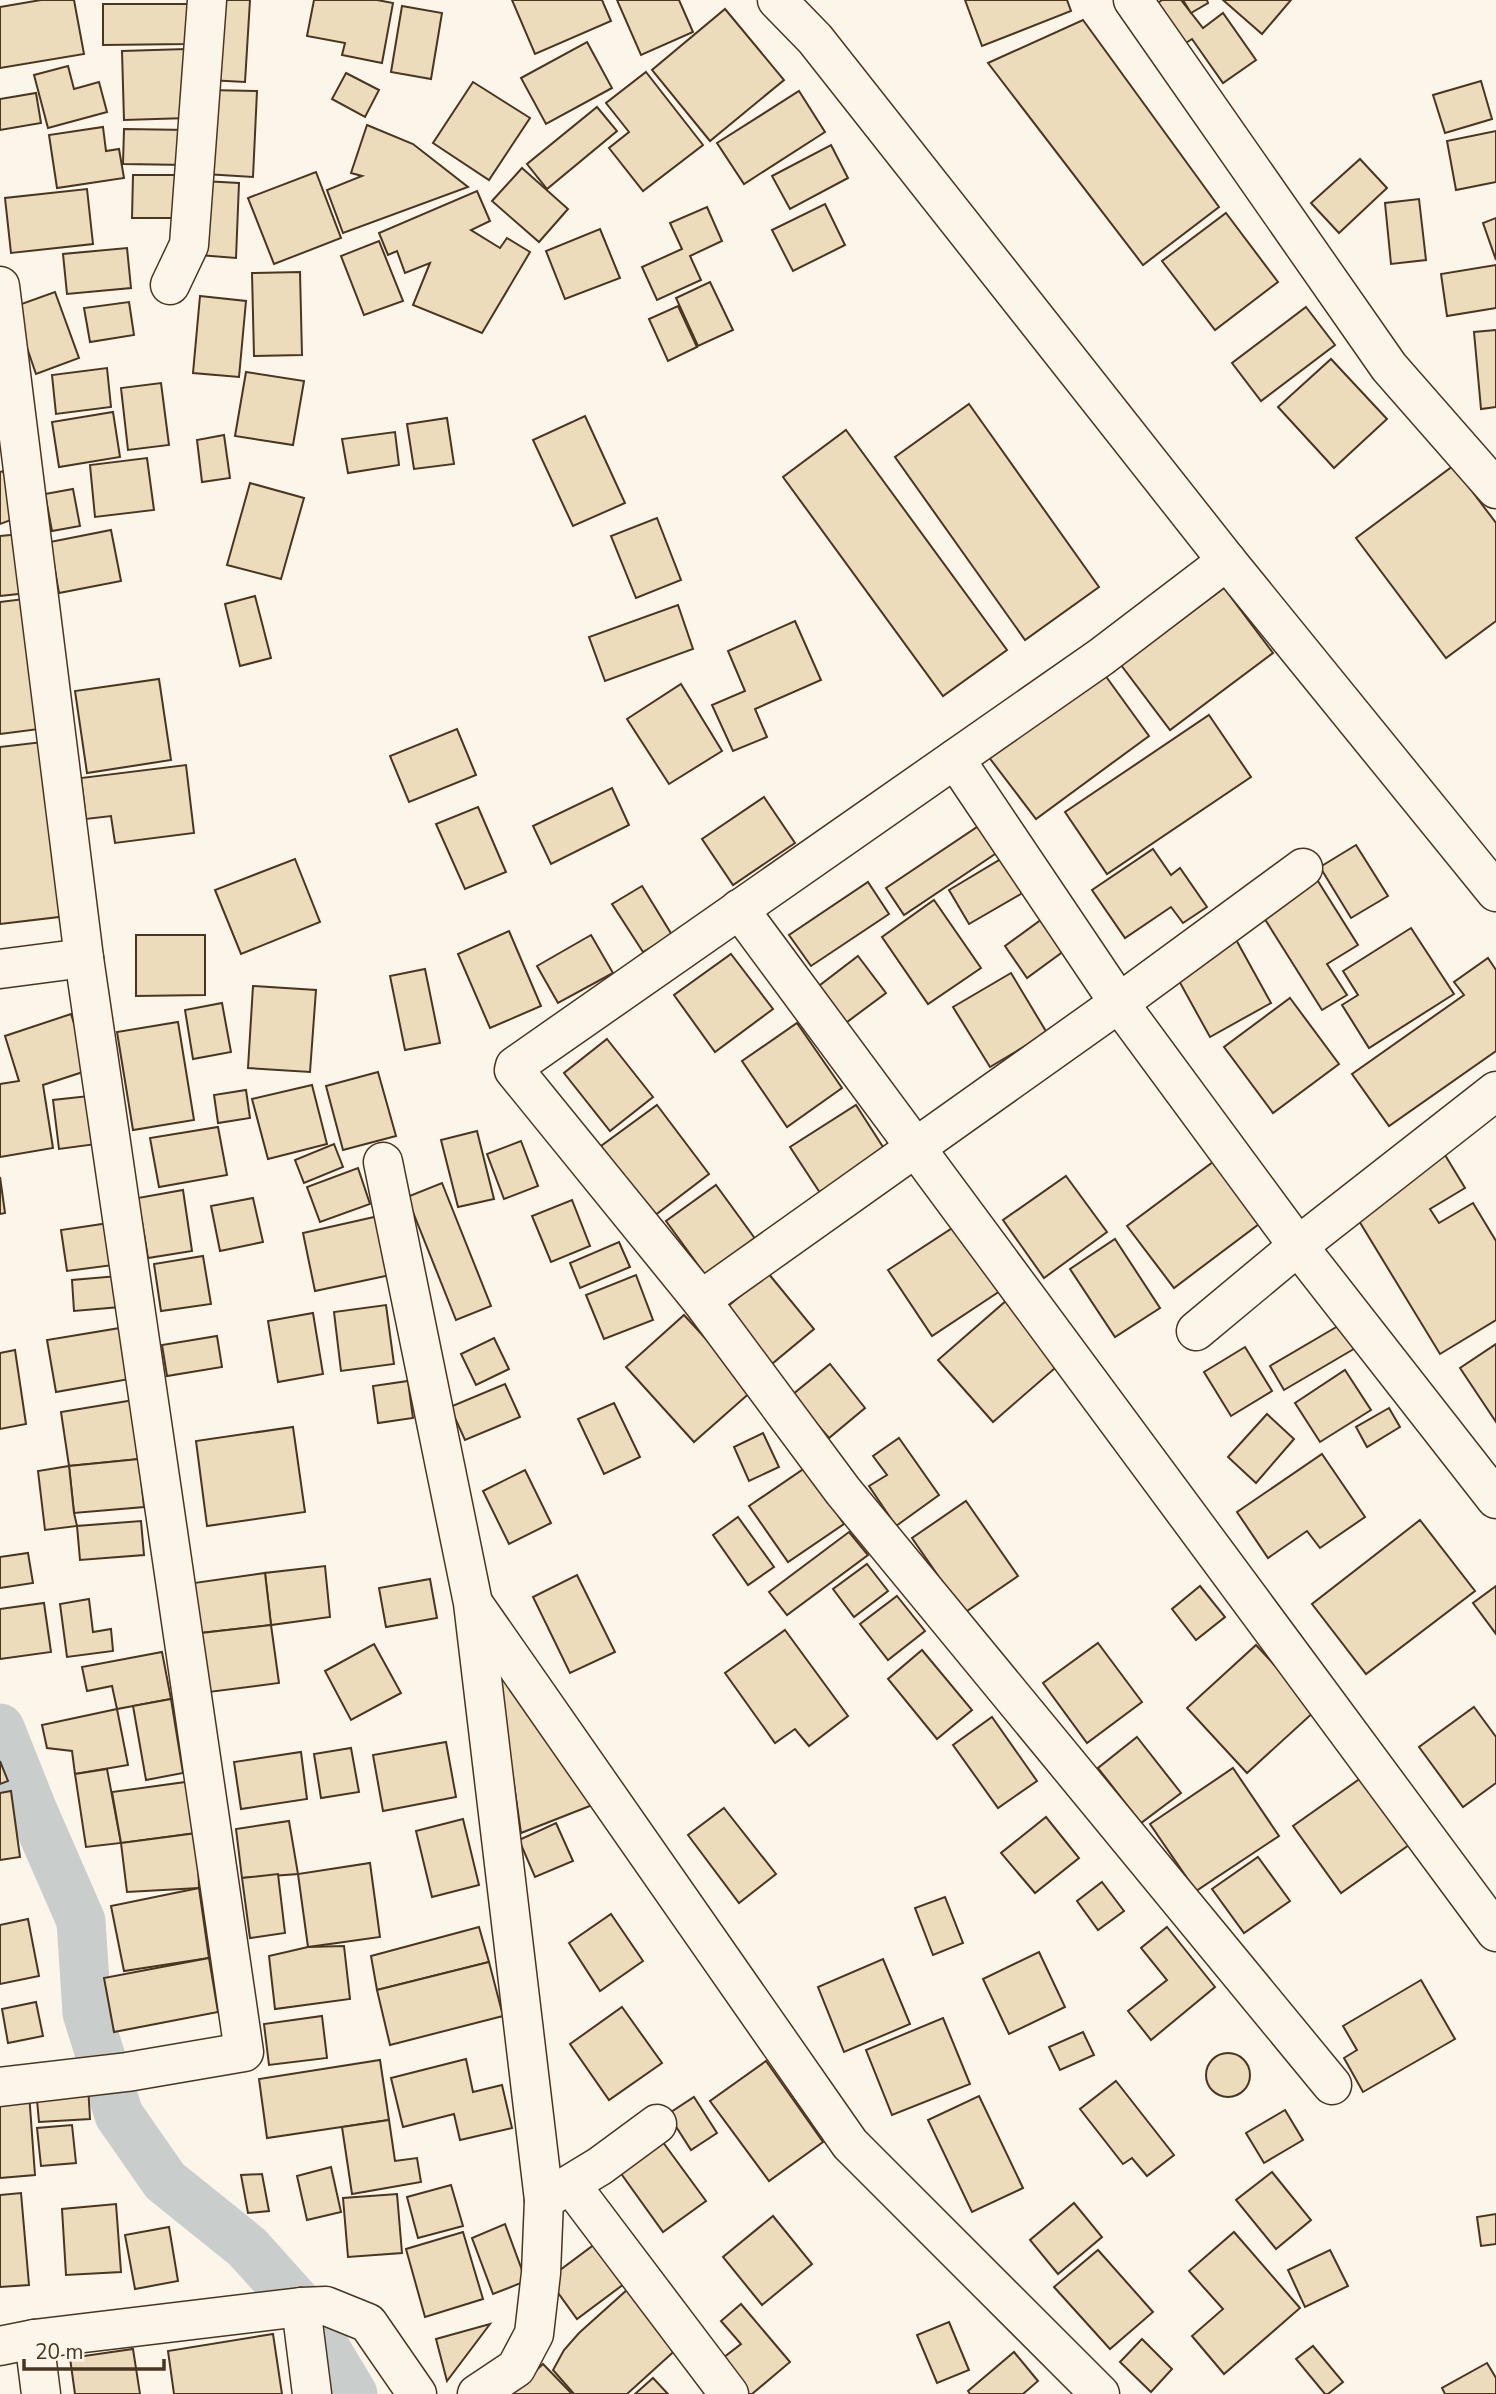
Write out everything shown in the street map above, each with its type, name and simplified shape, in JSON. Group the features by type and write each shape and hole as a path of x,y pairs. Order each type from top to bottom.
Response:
{"street":[{"path":"170,285 189,245 207,0"},
{"path":"777,0 815,39 1227,561 1496,892"},
{"path":"1133,0 1389,367 1496,489"},
{"path":"0,286 7,383 84,958 244,2052 127,2072 0,2087"},
{"path":"1227,561 1101,657 515,1066 514,1070 701,1300 843,1491 1332,2085"},
{"path":"955,759 1119,1003 1298,1246 1496,1499"},
{"path":"701,1300 1119,1003 1303,868"},
{"path":"739,909 1496,1932"},
{"path":"0,969 84,958"},
{"path":"1196,1331 1298,1246 1496,1091"},
{"path":"383,1162 473,1603 558,2193 541,2273 534,2334 516,2368 477,2394"},
{"path":"473,1603 850,2144 1100,2394"},
{"path":"558,2193 657,2124"},
{"path":"558,2193 729,2394"},
{"path":"41,2394 17,2342 326,2306 368,2323 417,2394"},
{"path":"302,2307 312,2394"}],"building":[{"path":"41,0 74,0 84,54 0,68 0,7"},
{"path":"212,0 250,0 245,82 208,80"},
{"path":"314,0 377,0 393,3 382,63 342,55 345,43 307,36"},
{"path":"512,0 602,0 611,21 535,54"},
{"path":"617,0 679,0 693,32 641,55"},
{"path":"965,0 1067,0 1071,11 982,46"},
{"path":"1162,0 1181,0 1203,28 1223,13 1256,60 1223,83 1192,39 1178,48 1148,10"},
{"path":"1183,0 1207,0 1208,3 1191,13"},
{"path":"1223,0 1291,0 1262,34"},
{"path":"103,4 187,4 187,44 103,45"},
{"path":"402,6 442,13 431,79 391,72"},
{"path":"725,9 784,80 710,141 652,70"},
{"path":"1083,20 1219,207 1143,265 988,63"},
{"path":"587,42 612,88 546,124 521,78"},
{"path":"186,49 188,118 124,120 122,51"},
{"path":"68,66 74,89 99,82 107,112 48,128 34,75"},
{"path":"646,72 703,145 643,191 609,148 629,132 606,103"},
{"path":"346,73 379,90 365,117 332,99"},
{"path":"1481,81 1492,119 1445,133 1433,95"},
{"path":"473,82 530,118 489,180 433,143"},
{"path":"209,90 257,91 253,177 205,174"},
{"path":"799,91 825,132 744,184 717,143"},
{"path":"36,93 41,123 0,130 0,99"},
{"path":"597,107 617,131 547,189 527,164"},
{"path":"367,125 413,144 468,187 343,233 327,190 362,176 351,173"},
{"path":"103,127 106,151 119,149 124,178 57,188 49,135"},
{"path":"124,129 188,130 187,165 123,164"},
{"path":"1496,131 1496,182 1456,190 1447,141"},
{"path":"831,145 848,178 790,209 772,176"},
{"path":"1360,159 1387,188 1339,233 1311,203"},
{"path":"522,168 568,209 539,242 492,201"},
{"path":"316,172 341,238 274,264 248,198"},
{"path":"133,175 182,175 181,218 132,218"},
{"path":"203,181 239,183 236,258 199,255"},
{"path":"87,189 93,244 11,253 5,198"},
{"path":"477,191 490,221 471,230 500,248 507,238 530,252 482,333 413,305 430,263 405,273 397,251 388,255 379,233"},
{"path":"1419,199 1426,260 1391,264 1385,203"},
{"path":"825,204 845,245 793,271 772,230"},
{"path":"707,207 722,241 690,256 701,280 657,300 642,267 682,249 670,223"},
{"path":"1226,213 1278,282 1215,330 1162,261"},
{"path":"1496,218 1496,260 1483,223"},
{"path":"600,229 620,278 565,299 546,251"},
{"path":"379,241 403,301 364,315 341,256"},
{"path":"127,248 131,288 67,294 63,254"},
{"path":"1496,265 1496,308 1447,316 1441,274"},
{"path":"300,272 302,355 254,356 252,273"},
{"path":"710,282 733,330 698,346 676,298"},
{"path":"55,292 79,358 36,374 13,307"},
{"path":"200,296 246,301 239,377 193,373"},
{"path":"129,302 134,335 90,342 84,308"},
{"path":"678,306 697,347 668,361 649,319"},
{"path":"1306,307 1335,345 1261,401 1232,363"},
{"path":"1496,330 1496,407 1481,409 1474,332"},
{"path":"1331,359 1387,419 1334,468 1278,407"},
{"path":"107,368 111,407 56,414 52,375"},
{"path":"246,372 304,381 293,445 235,436"},
{"path":"161,383 169,445 128,450 121,388"},
{"path":"969,404 1099,587 1025,640 895,457"},
{"path":"113,412 120,457 59,467 52,422"},
{"path":"585,416 625,503 573,526 533,440"},
{"path":"447,418 454,464 414,469 407,424"},
{"path":"846,430 1007,650 943,696 783,477"},
{"path":"395,432 399,465 348,473 342,439"},
{"path":"224,435 230,478 202,482 197,440"},
{"path":"147,458 154,510 95,517 90,465"},
{"path":"1453,466 1496,523 1496,621 1446,658 1356,538"},
{"path":"3,471 19,517 0,524 0,472"},
{"path":"250,483 304,498 281,579 227,565"},
{"path":"73,489 80,526 52,531 45,494"},
{"path":"657,518 681,580 636,598 611,536"},
{"path":"111,530 121,581 59,593 50,542"},
{"path":"21,534 27,593 0,596 0,536"},
{"path":"1224,588 1273,653 1170,730 1121,665"},
{"path":"255,596 271,658 240,666 225,604"},
{"path":"32,598 47,728 0,734 0,602"},
{"path":"678,605 693,649 605,681 589,637"},
{"path":"795,621 821,680 755,709 767,737 733,751 712,705 745,691 728,651"},
{"path":"1102,671 1149,736 1036,819 988,756"},
{"path":"159,679 171,760 87,773 75,691"},
{"path":"681,684 722,751 669,784 627,719"},
{"path":"1209,715 1251,777 1107,874 1065,812"},
{"path":"457,729 476,775 409,802 390,756"},
{"path":"51,741 67,916 0,924 0,747"},
{"path":"186,765 194,833 115,843 111,816 86,819 81,778"},
{"path":"612,788 629,825 551,864 533,826"},
{"path":"764,797 795,843 733,885 702,839"},
{"path":"478,807 506,872 465,889 436,824"},
{"path":"989,819 1007,846 904,915 886,888"},
{"path":"1356,845 1388,896 1351,918 1320,867"},
{"path":"1153,849 1171,875 1180,868 1207,907 1183,923 1171,907 1125,938 1092,890"},
{"path":"1006,856 1026,891 969,924 949,890"},
{"path":"295,859 320,922 241,954 215,890"},
{"path":"1316,878 1358,945 1327,964 1347,995 1322,1010 1261,913"},
{"path":"868,882 889,914 811,966 789,935"},
{"path":"642,886 672,935 643,952 612,904"},
{"path":"934,900 981,968 928,1004 882,937"},
{"path":"1049,914 1072,945 1027,978 1005,946"},
{"path":"1411,928 1454,994 1369,1048 1342,1005 1358,995 1343,971"},
{"path":"509,931 541,1006 490,1028 458,954"},
{"path":"136,935 205,935 205,995 136,996"},
{"path":"591,935 613,973 558,1003 537,966"},
{"path":"1234,936 1271,1003 1210,1037 1173,970"},
{"path":"731,954 773,1009 715,1052 674,995"},
{"path":"858,956 886,993 839,1028 811,992"},
{"path":"1488,958 1496,970 1496,1051 1389,1126 1352,1074 1464,995 1454,982"},
{"path":"425,969 440,1043 405,1050 390,976"},
{"path":"1011,973 1047,1033 990,1067 953,1007"},
{"path":"253,986 316,990 310,1072 248,1068"},
{"path":"1290,998 1339,1064 1273,1113 1224,1047"},
{"path":"222,1003 231,1052 193,1059 185,1010"},
{"path":"71,1014 89,1070 43,1085 53,1148 0,1157 0,1084 19,1081 5,1036"},
{"path":"178,1022 194,1120 133,1130 117,1032"},
{"path":"797,1023 842,1088 787,1127 742,1061"},
{"path":"607,1039 653,1097 610,1131 564,1073"},
{"path":"378,1072 396,1136 343,1150 326,1086"},
{"path":"312,1085 327,1144 268,1159 252,1099"},
{"path":"246,1090 250,1118 218,1123 214,1095"},
{"path":"98,1095 104,1143 59,1149 53,1100"},
{"path":"657,1105 709,1174 654,1216 601,1146"},
{"path":"856,1105 892,1161 826,1202 790,1147"},
{"path":"218,1127 227,1175 159,1187 150,1138"},
{"path":"477,1131 494,1199 458,1207 441,1140"},
{"path":"521,1141 538,1186 504,1199 487,1154"},
{"path":"334,1144 343,1167 304,1183 295,1160"},
{"path":"1445,1155 1465,1188 1430,1209 1439,1223 1473,1203 1496,1241 1496,1320 1440,1354 1353,1211"},
{"path":"1217,1159 1263,1221 1174,1288 1127,1226"},
{"path":"358,1168 370,1204 320,1222 307,1187"},
{"path":"1066,1176 1107,1232 1044,1278 1003,1220"},
{"path":"0,1177 5,1213 0,1214"},
{"path":"442,1183 491,1306 456,1320 407,1197"},
{"path":"716,1185 764,1251 714,1287 666,1221"},
{"path":"183,1190 192,1251 148,1258 138,1198"},
{"path":"253,1198 263,1242 220,1251 211,1206"},
{"path":"572,1200 590,1246 551,1262 532,1216"},
{"path":"383,1215 395,1274 315,1291 303,1233"},
{"path":"116,1222 121,1264 67,1271 61,1230"},
{"path":"957,1225 1000,1291 932,1336 888,1270"},
{"path":"1115,1239 1160,1308 1115,1337 1070,1269"},
{"path":"619,1242 630,1267 580,1288 570,1263"},
{"path":"203,1256 211,1304 161,1311 154,1264"},
{"path":"768,1273 814,1329 767,1368 721,1312"},
{"path":"636,1275 653,1320 604,1339 586,1295"},
{"path":"118,1276 120,1307 74,1311 72,1280"},
{"path":"1007,1300 1062,1362 993,1422 938,1360"},
{"path":"386,1305 394,1364 341,1371 334,1312"},
{"path":"313,1313 323,1374 278,1382 268,1321"},
{"path":"684,1315 753,1390 694,1442 626,1367"},
{"path":"1350,1319 1364,1343 1284,1390 1270,1366"},
{"path":"126,1327 135,1378 56,1392 47,1340"},
{"path":"217,1336 222,1367 167,1376 162,1345"},
{"path":"494,1338 509,1369 476,1385 461,1354"},
{"path":"1496,1344 1496,1422 1460,1368"},
{"path":"1245,1347 1272,1391 1231,1416 1204,1372"},
{"path":"15,1350 26,1424 0,1429 0,1353"},
{"path":"830,1364 865,1408 829,1438 792,1395"},
{"path":"1345,1370 1371,1410 1320,1442 1295,1403"},
{"path":"408,1381 413,1418 378,1423 373,1386"},
{"path":"505,1384 520,1417 465,1440 450,1407"},
{"path":"134,1400 139,1459 69,1466 61,1412"},
{"path":"614,1403 640,1457 604,1474 578,1419"},
{"path":"1389,1408 1400,1427 1367,1447 1356,1427"},
{"path":"1267,1414 1294,1439 1256,1483 1228,1457"},
{"path":"293,1427 305,1512 207,1526 196,1441"},
{"path":"763,1433 779,1467 749,1481 734,1447"},
{"path":"899,1438 939,1495 896,1526 869,1486 887,1475 873,1456"},
{"path":"1322,1454 1365,1517 1320,1548 1307,1531 1268,1558 1237,1512"},
{"path":"139,1459 144,1507 74,1513 69,1466"},
{"path":"69,1466 77,1526 45,1530 38,1471"},
{"path":"805,1468 844,1524 788,1562 749,1506"},
{"path":"525,1470 551,1523 509,1544 483,1491"},
{"path":"966,1501 1018,1576 964,1613 912,1538"},
{"path":"738,1517 774,1567 748,1585 713,1535"},
{"path":"1420,1520 1475,1591 1366,1674 1312,1604"},
{"path":"141,1521 144,1555 80,1560 77,1526"},
{"path":"849,1532 868,1555 787,1615 769,1592"},
{"path":"28,1553 33,1583 0,1588 0,1557"},
{"path":"867,1564 888,1591 854,1617 833,1589"},
{"path":"325,1566 330,1617 271,1625 265,1573"},
{"path":"265,1573 271,1625 201,1633 194,1583"},
{"path":"577,1575 615,1652 570,1673 533,1597"},
{"path":"430,1579 437,1618 386,1627 379,1588"},
{"path":"1200,1586 1225,1617 1196,1640 1172,1609"},
{"path":"1496,1586 1496,1634 1473,1603"},
{"path":"897,1596 925,1631 888,1660 860,1624"},
{"path":"89,1599 93,1632 111,1629 113,1651 67,1657 60,1604"},
{"path":"44,1603 51,1652 0,1659 0,1609"},
{"path":"271,1625 279,1683 209,1692 201,1633"},
{"path":"785,1630 848,1716 809,1746 795,1729 775,1743 725,1673"},
{"path":"1098,1643 1142,1702 1087,1743 1043,1683"},
{"path":"374,1644 401,1693 351,1720 325,1671"},
{"path":"1256,1645 1316,1710 1247,1773 1187,1708"},
{"path":"922,1650 972,1710 937,1739 888,1679"},
{"path":"162,1652 171,1699 117,1709 112,1686 87,1691 82,1667"},
{"path":"498,1673 605,1800 521,1833"},
{"path":"171,1699 183,1773 146,1780 133,1706"},
{"path":"1474,1707 1496,1737 1496,1783 1463,1807 1419,1747"},
{"path":"117,1709 128,1765 75,1774 72,1751 47,1748 42,1725"},
{"path":"992,1717 1037,1781 998,1808 953,1745"},
{"path":"1137,1737 1181,1793 1141,1823 1098,1768"},
{"path":"446,1742 456,1797 383,1811 373,1755"},
{"path":"351,1748 359,1792 321,1798 314,1754"},
{"path":"301,1752 307,1799 241,1809 234,1762"},
{"path":"0,1761 8,1781 0,1784"},
{"path":"1233,1768 1279,1836 1196,1891 1150,1824"},
{"path":"107,1769 121,1843 86,1847 75,1774"},
{"path":"1368,1773 1416,1840 1341,1893 1293,1826"},
{"path":"193,1781 197,1833 121,1843 112,1792"},
{"path":"11,1791 20,1857 0,1860 0,1793"},
{"path":"724,1808 776,1874 739,1903 688,1835"},
{"path":"1046,1817 1079,1858 1035,1893 1001,1853"},
{"path":"463,1819 479,1885 432,1897 416,1831"},
{"path":"289,1821 298,1874 242,1878 236,1829"},
{"path":"556,1823 573,1861 535,1877 519,1840"},
{"path":"197,1833 199,1888 127,1892 121,1843"},
{"path":"1258,1857 1290,1901 1244,1933 1212,1889"},
{"path":"370,1863 380,1937 308,1947 298,1874"},
{"path":"278,1874 285,1933 250,1938 242,1878"},
{"path":"1102,1882 1124,1911 1098,1930 1077,1901"},
{"path":"199,1888 209,1958 124,1971 111,1906"},
{"path":"945,1897 963,1943 933,1955 915,1908"},
{"path":"611,1914 643,1961 600,1991 569,1943"},
{"path":"28,1919 39,1976 0,1984 0,1925"},
{"path":"479,1927 489,1962 377,1990 371,1956"},
{"path":"1167,1927 1215,1987 1151,2040 1128,2011 1167,1980 1141,1948"},
{"path":"344,1946 350,1999 275,2009 269,1956 308,1947"},
{"path":"1039,1952 1065,2007 1009,2034 983,1979"},
{"path":"209,1958 218,2012 114,2032 104,1978"},
{"path":"883,1959 910,2024 844,2052 818,1987"},
{"path":"489,1962 503,2016 390,2045 377,1990"},
{"path":"1421,1980 1455,2039 1363,2092 1344,2058 1357,2050 1343,2026"},
{"path":"36,2002 43,2036 8,2043 2,2009"},
{"path":"622,2007 662,2063 609,2100 570,2044"},
{"path":"322,2016 327,2058 269,2065 264,2024"},
{"path":"943,2018 970,2084 892,2115 866,2050"},
{"path":"1083,2032 1094,2055 1060,2070 1049,2047"},
{"path":"1228,2053 1243,2060 1250,2075 1243,2090 1228,2097 1213,2090 1206,2075 1213,2060"},
{"path":"466,2059 473,2092 502,2085 512,2128 460,2140 454,2114 403,2127 391,2078"},
{"path":"380,2060 389,2120 267,2138 259,2079"},
{"path":"766,2061 823,2142 769,2181 710,2101"},
{"path":"1116,2081 1174,2155 1147,2176 1132,2158 1123,2164 1080,2109"},
{"path":"88,2085 90,2119 39,2122 36,2089"},
{"path":"29,2093 35,2175 0,2178 0,2096"},
{"path":"979,2096 1023,2188 972,2212 928,2120"},
{"path":"694,2097 717,2133 691,2150 668,2114"},
{"path":"1285,2110 1303,2140 1264,2163 1246,2133"},
{"path":"389,2120 395,2161 417,2158 421,2182 352,2194 342,2127"},
{"path":"72,2125 76,2163 41,2166 37,2128"},
{"path":"654,2130 706,2201 663,2232 612,2161"},
{"path":"331,2167 341,2212 307,2220 297,2176"},
{"path":"1272,2172 1311,2220 1276,2249 1236,2200"},
{"path":"262,2174 269,2211 248,2213 241,2175"},
{"path":"451,2185 463,2226 418,2238 407,2197"},
{"path":"21,2193 29,2285 0,2287 0,2195"},
{"path":"397,2194 402,2253 348,2257 343,2198"},
{"path":"1074,2203 1102,2237 1058,2274 1030,2240"},
{"path":"116,2204 121,2272 66,2275 62,2209"},
{"path":"1496,2214 1496,2244 1481,2246 1477,2217"},
{"path":"773,2216 812,2264 762,2305 723,2257"},
{"path":"505,2224 526,2281 493,2294 472,2238"},
{"path":"169,2227 178,2281 135,2289 125,2235"},
{"path":"463,2232 483,2299 425,2317 406,2249"},
{"path":"1234,2232 1300,2308 1224,2374 1192,2336 1223,2309 1189,2271"},
{"path":"595,2244 624,2284 577,2319 548,2279"},
{"path":"1098,2250 1153,2312 1110,2349 1054,2287"},
{"path":"1330,2250 1348,2286 1305,2307 1288,2270"},
{"path":"628,2289 680,2346 627,2394 574,2394 553,2370 564,2350 579,2333"},
{"path":"741,2304 790,2362 752,2394 747,2394 719,2361 741,2344 721,2321"},
{"path":"949,2322 969,2370 937,2383 917,2335"},
{"path":"490,2324 447,2381 436,2339"},
{"path":"273,2334 282,2394 174,2394 168,2351"},
{"path":"1142,2339 1172,2369 1151,2392 1120,2362"},
{"path":"1313,2346 1343,2382 1328,2394 1325,2394 1296,2359"},
{"path":"133,2349 140,2394 75,2394 70,2358"},
{"path":"1014,2352 1038,2381 1023,2394 970,2394 968,2391"},
{"path":"1487,2363 1496,2378 1496,2394 1445,2394 1442,2388"},
{"path":"543,2364 572,2394 510,2394"},
{"path":"653,2378 668,2394 635,2394"}],"waterway":[{"path":"0,1728 81,1921 87,2013 119,2115 165,2181 247,2247 301,2307 353,2394"}]}
